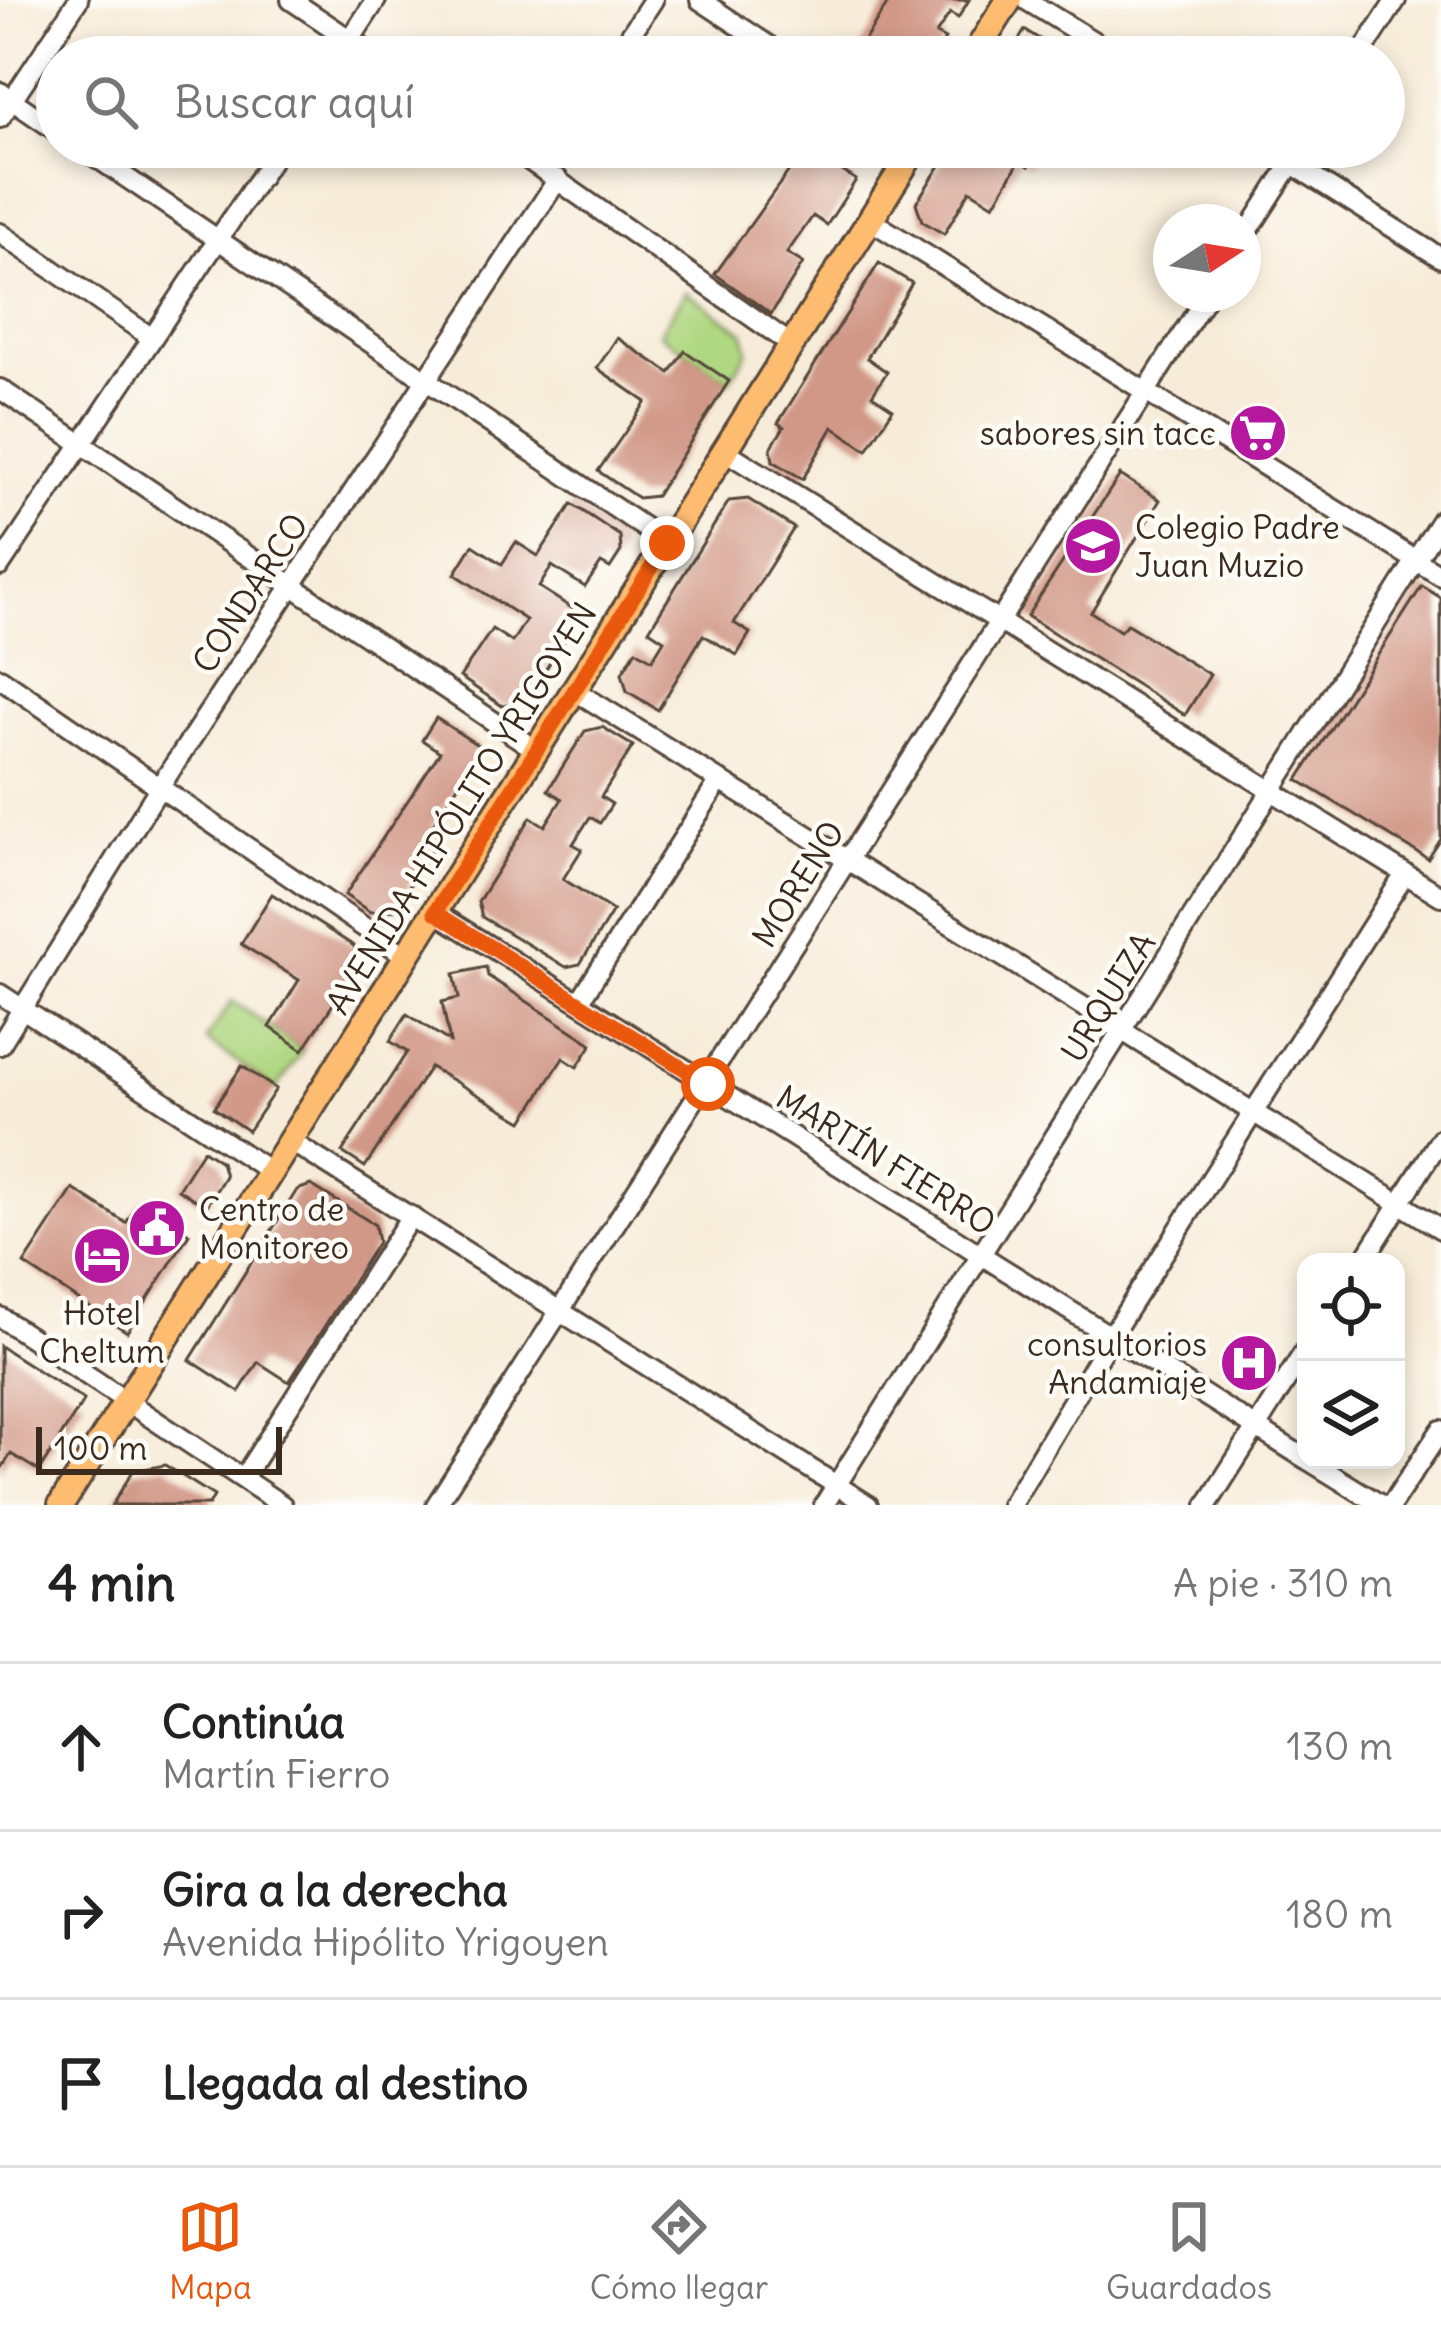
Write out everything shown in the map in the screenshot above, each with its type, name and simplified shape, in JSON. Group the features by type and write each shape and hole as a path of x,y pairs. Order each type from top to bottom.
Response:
{"main road":[{"path":"986,36 1009,0"},
{"name":"AVENIDA HIPÓLITO YRIGOYEN","path":"61,1505 903,168"}],"street":[{"path":"51,36 78,0"},
{"path":"291,0 344,36"},
{"path":"353,36 376,0"},
{"path":"630,36 653,0"},
{"path":"700,0 754,36"},
{"path":"1026,0 1085,36"},
{"path":"1373,36 1396,0"},
{"path":"0,118 6,96 36,56"},
{"path":"6,96 36,116"},
{"path":"112,168 667,543"},
{"path":"0,566 266,168"},
{"path":"541,168 792,344"},
{"name":"CONDARCO","path":"0,1045 159,788 424,379 552,168"},
{"path":"1261,211 1289,168"},
{"path":"1315,168 1441,258"},
{"path":"870,220 1441,576"},
{"path":"0,233 152,338"},
{"name":"MORENO","path":"436,1505 1197,312"},
{"path":"0,389 536,750"},
{"path":"725,451 1441,896"},
{"name":"URQUIZA","path":"824,1505 1441,520"},
{"path":"0,678 406,956"},
{"path":"574,690 1441,1228"},
{"path":"579,1002 720,780"},
{"path":"1011,1505 1111,1336 1258,1112 1405,874"},
{"name":"MARTÍN FIERRO","path":"435,912 1297,1454"},
{"path":"0,994 271,1172"},
{"path":"1369,1253 1441,1138"},
{"path":"290,1142 868,1505"},
{"path":"243,1478 411,1216"},
{"path":"0,1317 282,1505"},
{"path":"1207,1505 1298,1361"},
{"path":"1391,1505 1441,1430"},
{"name":"MARTÍN FIERRO","path":"1322,1469 1381,1505"}],"green space":[{"path":"686,292 744,332 748,351 729,381 659,333"},
{"path":"232,1001 303,1050 276,1089 206,1040"}],"building":[{"path":"890,0 969,0 958,18 950,13 936,34 940,36 867,36"},
{"path":"791,168 838,168 856,180 827,225 813,216 787,253 803,263 771,314 715,274"},
{"path":"938,168 1015,168 994,205 970,190 944,234 922,221 916,203"},
{"path":"879,263 912,283 867,358 887,372 872,395 893,409 867,450 833,427 803,479 773,461 771,448 784,427 778,423"},
{"path":"617,338 670,373 685,351 729,381 656,496 638,498 598,471 646,402 597,368"},
{"path":"1120,475 1160,500 1091,612 1120,631 1127,624 1210,675 1185,715 1027,616"},
{"path":"748,499 794,528 734,623 750,633 737,655 703,635 658,710 627,691 622,673 636,650 652,660 664,640 649,630 729,501"},
{"path":"572,504 620,536 621,551 610,568 601,563 585,587 552,566 539,587 581,614 524,703 502,706 460,677 492,629 512,642 526,620 455,574 473,545 502,564 516,542 538,556"},
{"path":"1422,586 1441,598 1441,839 1428,859 1298,780"},
{"path":"436,718 482,748 432,826 442,834 394,910 370,912 345,895 440,752 422,740"},
{"path":"602,727 633,746 601,797 612,804 600,823 590,817 573,844 582,849 563,879 613,911 580,964 566,967 482,917 478,902 531,817 545,826 562,799 548,790 585,731"},
{"path":"272,894 354,946 358,966 303,1050 270,1027 299,980 241,944"},
{"path":"486,967 488,976 592,1044 577,1067 563,1058 523,1121 430,1067 365,1167 342,1152 407,1052 390,1041 407,1014 450,1042 442,1002 459,998 454,974"},
{"path":"242,1066 276,1089 248,1131 214,1108"},
{"path":"203,1150 221,1162 225,1176 206,1207 178,1189"},
{"path":"311,1185 375,1225 378,1242 289,1382 258,1362 239,1392 190,1360 297,1190"},
{"path":"73,1189 126,1223 139,1202 189,1234 127,1332 24,1264"},
{"path":"0,1346 84,1400 39,1471 11,1454 0,1471"},
{"path":"165,1465 214,1496 209,1505 112,1505 133,1471"}],"place":[{"name":"sabores sin tacc","path":"1258,433"},
{"name":"Colegio Padre Juan Muzio","path":"1093,546"},
{"name":"Centro de Monitoreo","path":"157,1228"},
{"name":"Hotel Cheltum","path":"102,1256"},
{"name":"consultorios Andamiaje","path":"1249,1363"}],"route":[{"path":"667,543 435,912 708,1084"}]}
